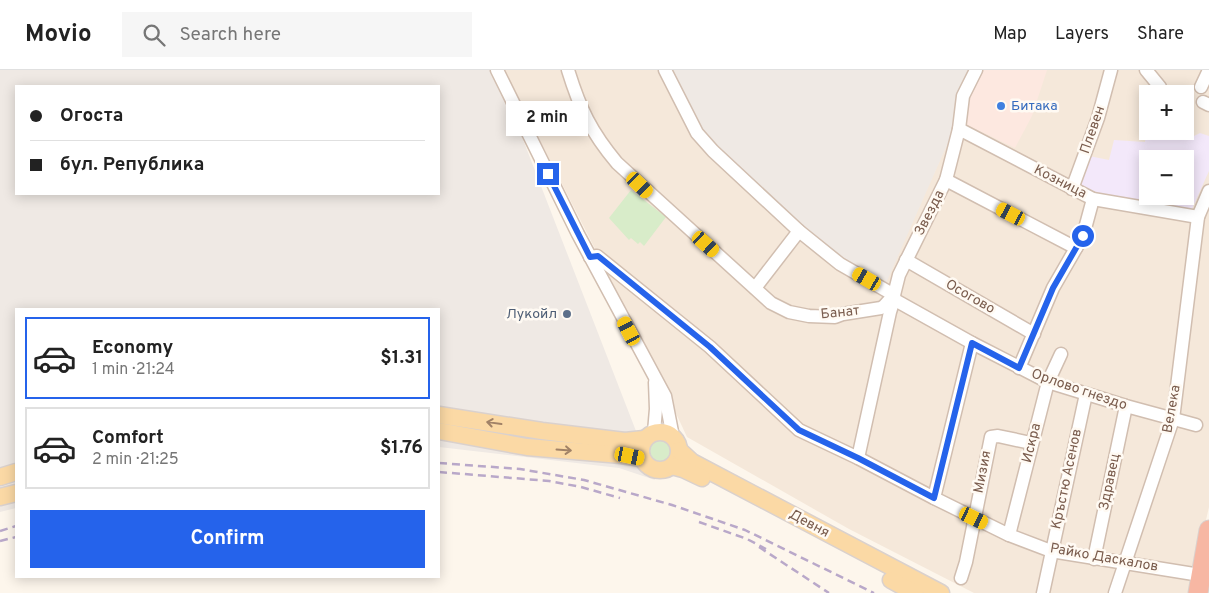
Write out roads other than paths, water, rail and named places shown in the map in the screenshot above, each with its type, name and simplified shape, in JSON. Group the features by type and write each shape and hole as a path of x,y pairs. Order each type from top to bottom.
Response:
{"highway":[{"path":"1199,584 1209,530"}],"main road":[{"path":"440,415 542,431 625,441 649,436 667,433 676,444 678,456 672,466 659,470 652,469 646,464 642,458 641,445 649,436"},
{"path":"440,431 527,447 622,454 642,458"},
{"name":"Девня","path":"676,444 692,462 941,593"},
{"name":"Девня","path":"672,466 694,474 915,593"},
{"path":"0,477 15,472"},
{"path":"0,497 15,493"}],"street":[{"path":"497,70 590,257 667,402 676,444"},
{"name":"Банат","path":"568,70 586,120 601,145 617,164 770,303 789,312 809,316 835,317 843,314 873,310 884,306 894,297"},
{"path":"665,70 697,133 713,152 799,232 840,264 894,297"},
{"name":"Звезда","path":"858,458 899,275 946,180 959,129 963,96 976,70"},
{"name":"Плевен","path":"1072,189 1098,118 1112,70"},
{"path":"1146,70 1158,85"},
{"path":"1201,87 1209,70"},
{"name":"Козница","path":"959,129 1093,199 1198,217"},
{"path":"946,180 1076,248"},
{"name":"Велека","path":"1115,593 1173,419 1198,217 1209,191"},
{"path":"1019,368 1053,288 1083,236 1093,199"},
{"path":"755,288 799,232"},
{"name":"Райко Даскалов","path":"590,257 598,256 710,347 799,430 1009,535 1051,551 1126,563 1199,584"},
{"name":"Осогово","path":"906,260 1034,334"},
{"name":"Орлово гнездо","path":"894,297 898,303 1048,382 1196,425"},
{"path":"934,498 972,343"},
{"name":"Искра","path":"1009,535 1048,382 1061,354"},
{"path":"649,436 656,409 655,380"},
{"name":"Кръстю Асенов","path":"1043,593 1086,394"},
{"name":"Здравец","path":"1094,558 1126,406"},
{"name":"Мизия","path":"974,518 991,437 998,436 1031,444"},
{"path":"961,578 974,518"}],"railway":[{"path":"440,463 520,469 584,480 672,505 745,530 874,593"},
{"path":"440,472 549,481 581,487 620,498"},
{"path":"699,522 747,539 766,549"},
{"path":"0,531 15,526"},
{"path":"0,541 15,537"},
{"path":"759,547 829,593"}],"place":[{"name":"Битака","path":"1001,106"},
{"name":"Лукойл","path":"567,314"}]}
